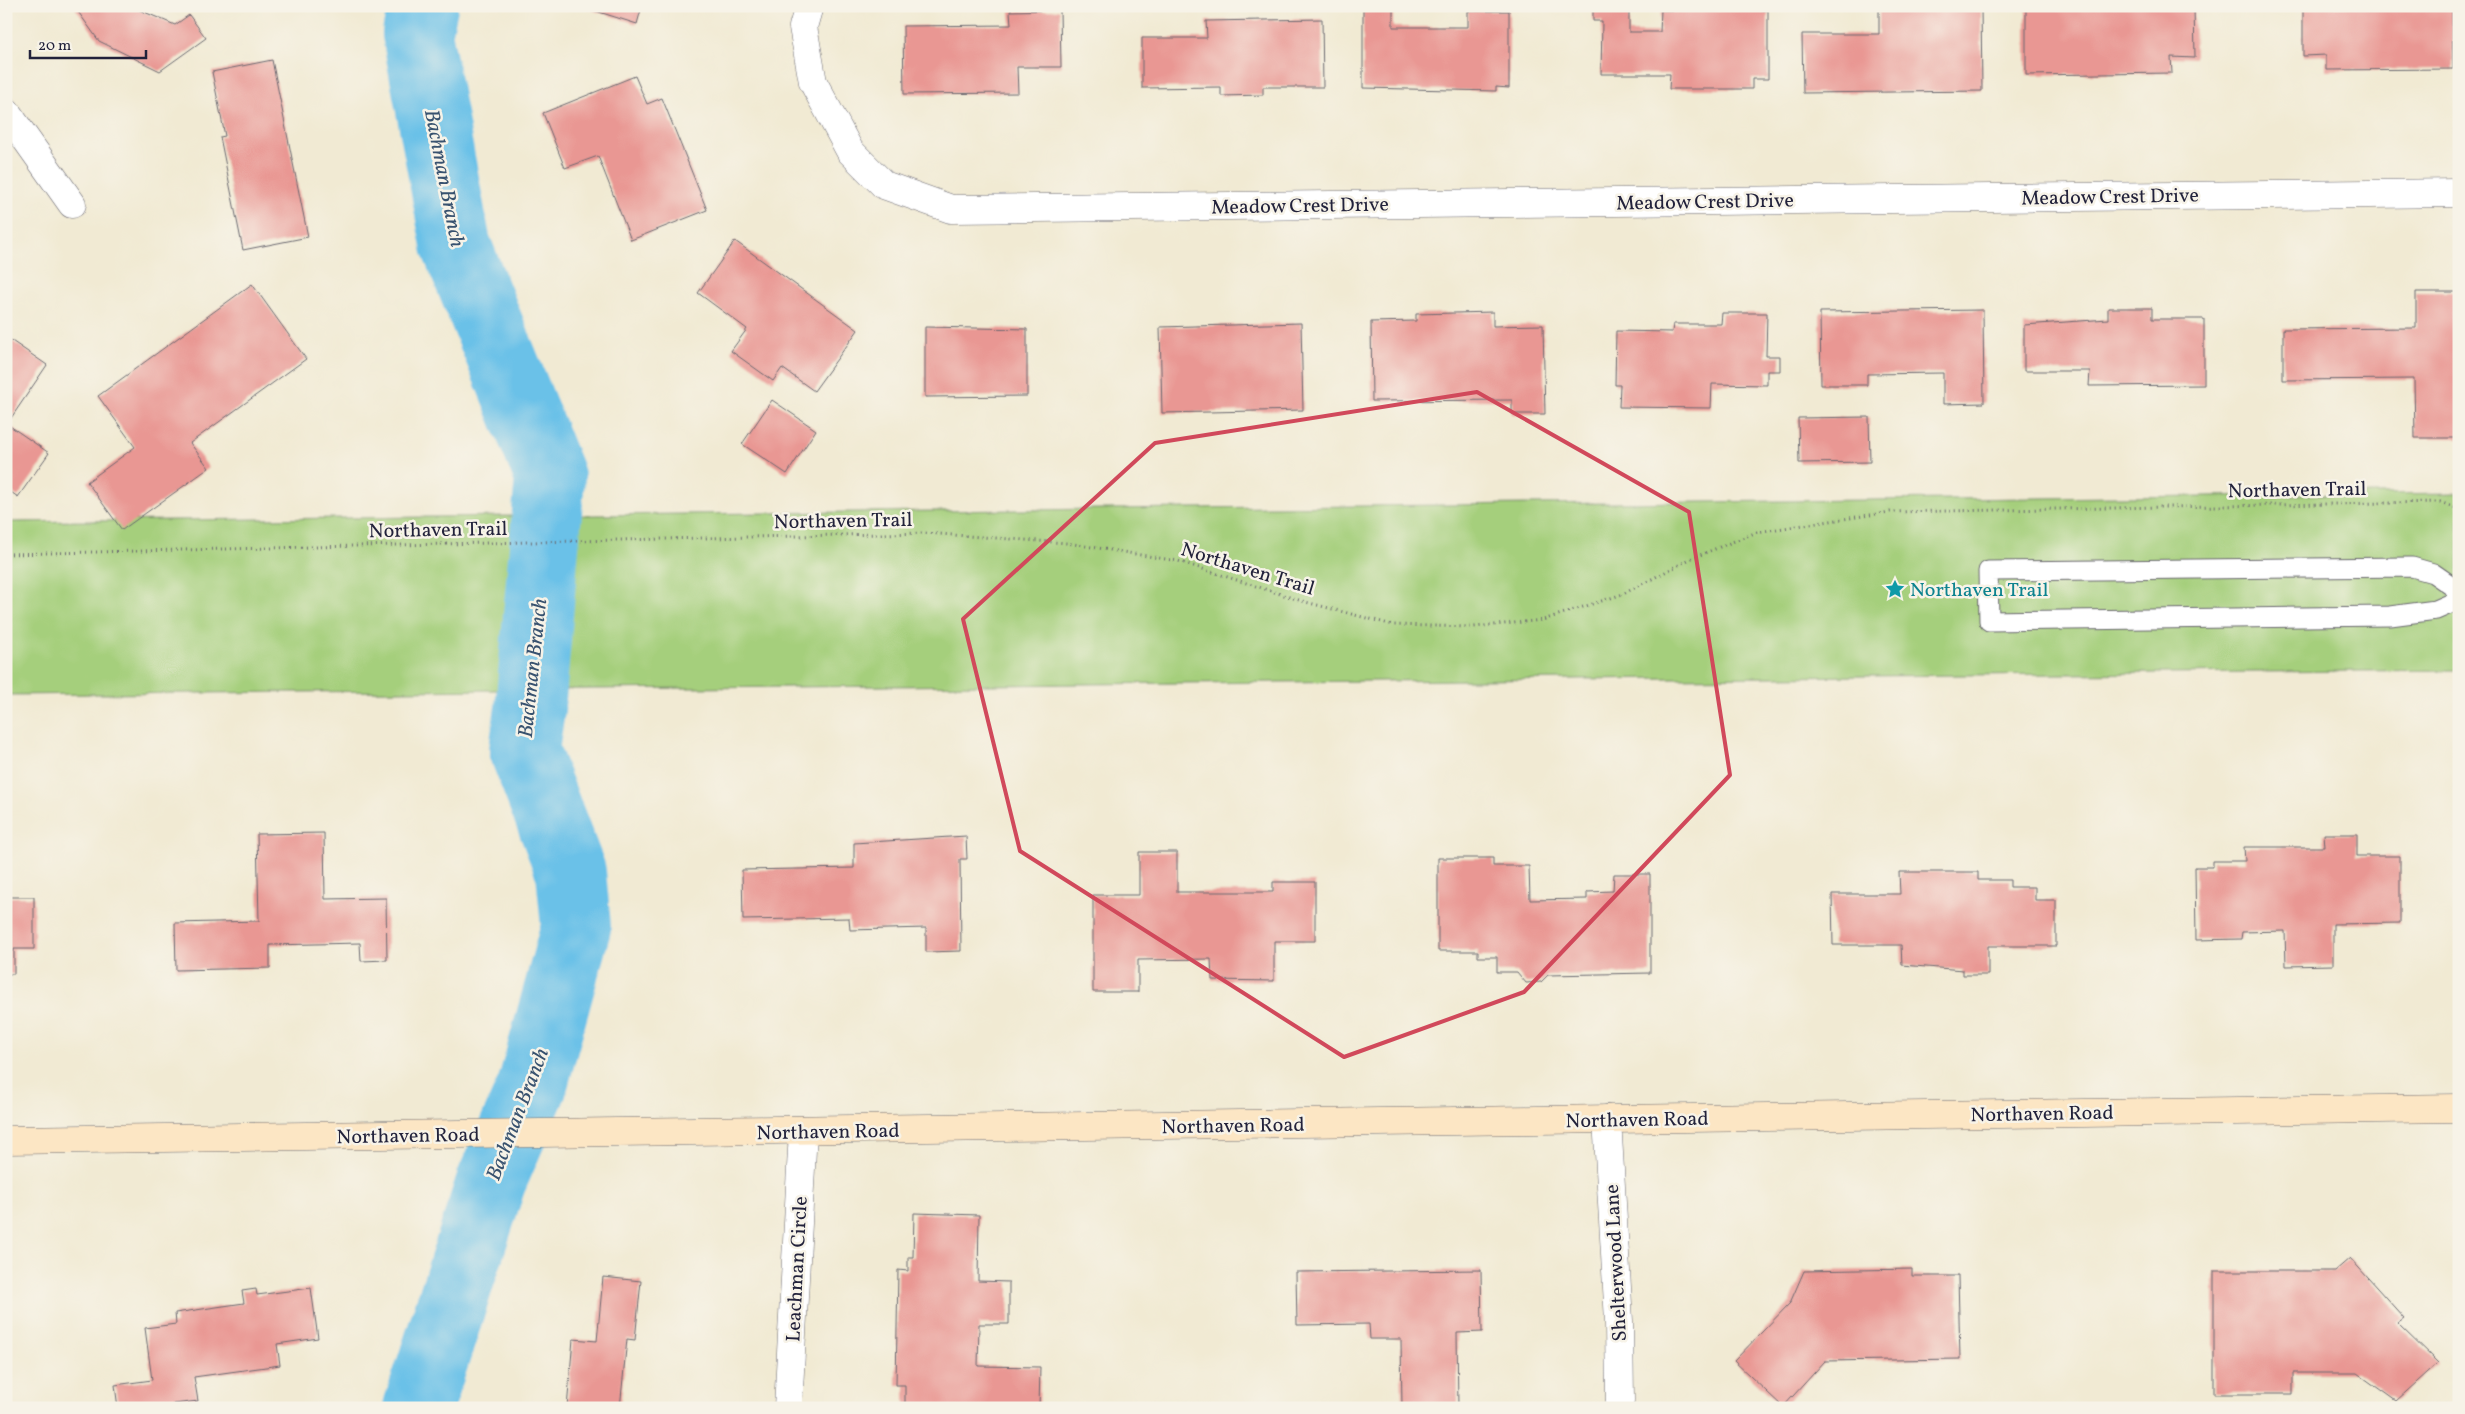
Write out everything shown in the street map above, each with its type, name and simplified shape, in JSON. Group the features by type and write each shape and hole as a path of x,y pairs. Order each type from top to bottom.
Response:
{"street":[{"name":"Meadow Crest Drive","path":"809,6 803,27 812,82 850,151 884,185 952,209 2459,192"},
{"path":"6,110 72,204"},
{"name":"Northaven Road","path":"6,1140 2459,1108"},
{"name":"Shelterwood Lane","path":"1607,1119 1619,1321 1620,1401 1618,1408"},
{"name":"Leachman Circle","path":"788,1408 803,1131"}],"lane":[{"path":"2459,591 2433,572 2412,567 1988,571 1989,622 2390,616 2436,610 2459,600"}],"path":[{"name":"Northaven Trail","path":"6,554 925,533 1068,543 1178,561 1302,601 1393,625 1474,627 1542,620 1623,594 1690,559 1757,532 1890,512 2440,502 2459,509"}],"highlighted area":[{"path":"1477,392 1689,512 1730,775 1524,992 1344,1057 1020,851 963,619 1155,443"}],"green space":[{"path":"2459,493 2459,670 6,695 6,522"}],"building":[{"path":"74,6 130,6 175,25 189,15 206,38 160,71 99,41"},
{"path":"580,6 642,6 637,24"},
{"path":"1363,6 1393,6 1393,27 1468,27 1468,11 1509,11 1509,88 1496,87 1496,91 1363,88"},
{"path":"1593,6 1629,6 1629,32 1660,32 1661,10 1768,10 1768,79 1752,79 1752,89 1669,89 1670,74 1601,74 1602,21 1593,21"},
{"path":"1879,6 1981,6 1982,91 1803,93 1802,34 1879,34"},
{"path":"2026,6 2194,6 2195,58 2171,57 2172,73 2026,75"},
{"path":"2303,6 2452,6 2453,69 2326,70 2326,55 2303,56"},
{"path":"1060,10 1061,67 1017,67 1018,93 904,94 903,26 1011,25 1010,11"},
{"path":"1322,19 1323,87 1263,87 1263,95 1221,96 1221,87 1142,88 1142,38 1207,38 1206,21"},
{"path":"272,60 308,237 243,250 220,137 225,136 212,72"},
{"path":"635,76 647,104 662,98 707,210 631,240 598,156 565,168 543,113"},
{"path":"735,241 858,330 814,391 782,368 773,381 731,351 747,329 698,293"},
{"path":"252,284 306,359 190,443 209,468 122,530 87,482 135,447 98,396"},
{"path":"2416,292 2459,292 2459,438 2415,438 2414,379 2283,380 2283,329 2416,328"},
{"path":"2108,308 2152,308 2152,319 2204,319 2204,385 2089,386 2090,371 2024,371 2024,325 2108,319"},
{"path":"1983,310 1984,403 1943,404 1943,373 1867,374 1867,385 1821,385 1820,312"},
{"path":"1493,312 1493,326 1543,325 1545,414 1512,414 1512,400 1372,401 1371,322 1416,321 1416,314"},
{"path":"1722,313 1767,313 1766,356 1780,356 1780,371 1767,371 1767,385 1712,384 1711,408 1619,407 1620,385 1615,385 1616,331 1672,332 1673,324 1721,324"},
{"path":"1301,323 1303,410 1162,413 1160,327"},
{"path":"925,327 1027,329 1027,396 925,397"},
{"path":"6,337 47,365 7,424 49,453 18,497 8,490 6,493"},
{"path":"772,400 816,430 787,474 742,444"},
{"path":"1869,417 1870,462 1799,463 1798,418"},
{"path":"324,833 325,899 386,898 387,960 361,961 360,943 270,945 270,968 176,970 175,923 259,921 257,834"},
{"path":"2324,834 2357,834 2357,856 2400,856 2400,923 2333,924 2333,965 2286,966 2285,931 2242,932 2241,939 2196,940 2195,867 2213,867 2213,861 2245,861 2244,847 2325,847"},
{"path":"966,836 967,859 960,859 961,951 926,952 926,928 850,930 849,918 743,920 742,870 854,868 854,843"},
{"path":"1139,852 1177,852 1177,892 1273,892 1273,882 1315,882 1315,941 1274,941 1274,981 1212,980 1211,959 1138,960 1138,992 1093,992 1093,895 1139,895"},
{"path":"1438,858 1493,858 1493,866 1529,866 1530,900 1587,899 1587,892 1613,891 1614,874 1650,874 1650,973 1548,975 1541,982 1526,983 1517,972 1497,972 1497,957 1478,957 1478,951 1438,951"},
{"path":"1899,872 1978,872 1978,880 2010,880 2010,887 2035,887 2035,900 2056,900 2056,946 1988,946 1988,975 1963,975 1963,970 1902,965 1901,945 1833,945 1832,894 1900,894"},
{"path":"6,897 34,897 34,949 14,949 14,974 6,974"},
{"path":"914,1213 979,1215 978,1281 1009,1282 1009,1324 979,1324 978,1366 1040,1367 1039,1408 905,1408 905,1385 896,1385 898,1270 908,1271 908,1257 913,1257"},
{"path":"2350,1258 2404,1318 2397,1323 2438,1363 2396,1401 2357,1373 2293,1373 2293,1394 2214,1394 2214,1271 2335,1271"},
{"path":"1912,1269 1912,1276 1958,1276 1960,1359 1825,1361 1783,1407 1734,1361 1790,1303 1804,1271"},
{"path":"1481,1270 1482,1332 1457,1333 1458,1408 1402,1408 1401,1339 1370,1339 1369,1324 1297,1325 1296,1272"},
{"path":"603,1277 641,1281 635,1340 627,1339 620,1408 567,1408 573,1339 597,1341"},
{"path":"311,1288 318,1338 277,1344 280,1365 194,1377 198,1401 174,1404 175,1408 118,1408 115,1385 152,1380 145,1328 176,1324 175,1313 244,1303 242,1291 256,1289 257,1295"}],"waterway":[{"name":"Bachman Branch","path":"418,1408 491,1182 532,1087 576,927 571,872 524,750 530,709 550,477 456,245 417,34 423,6"}],"place":[{"name":"Northaven Trail","path":"1895,589"}]}
